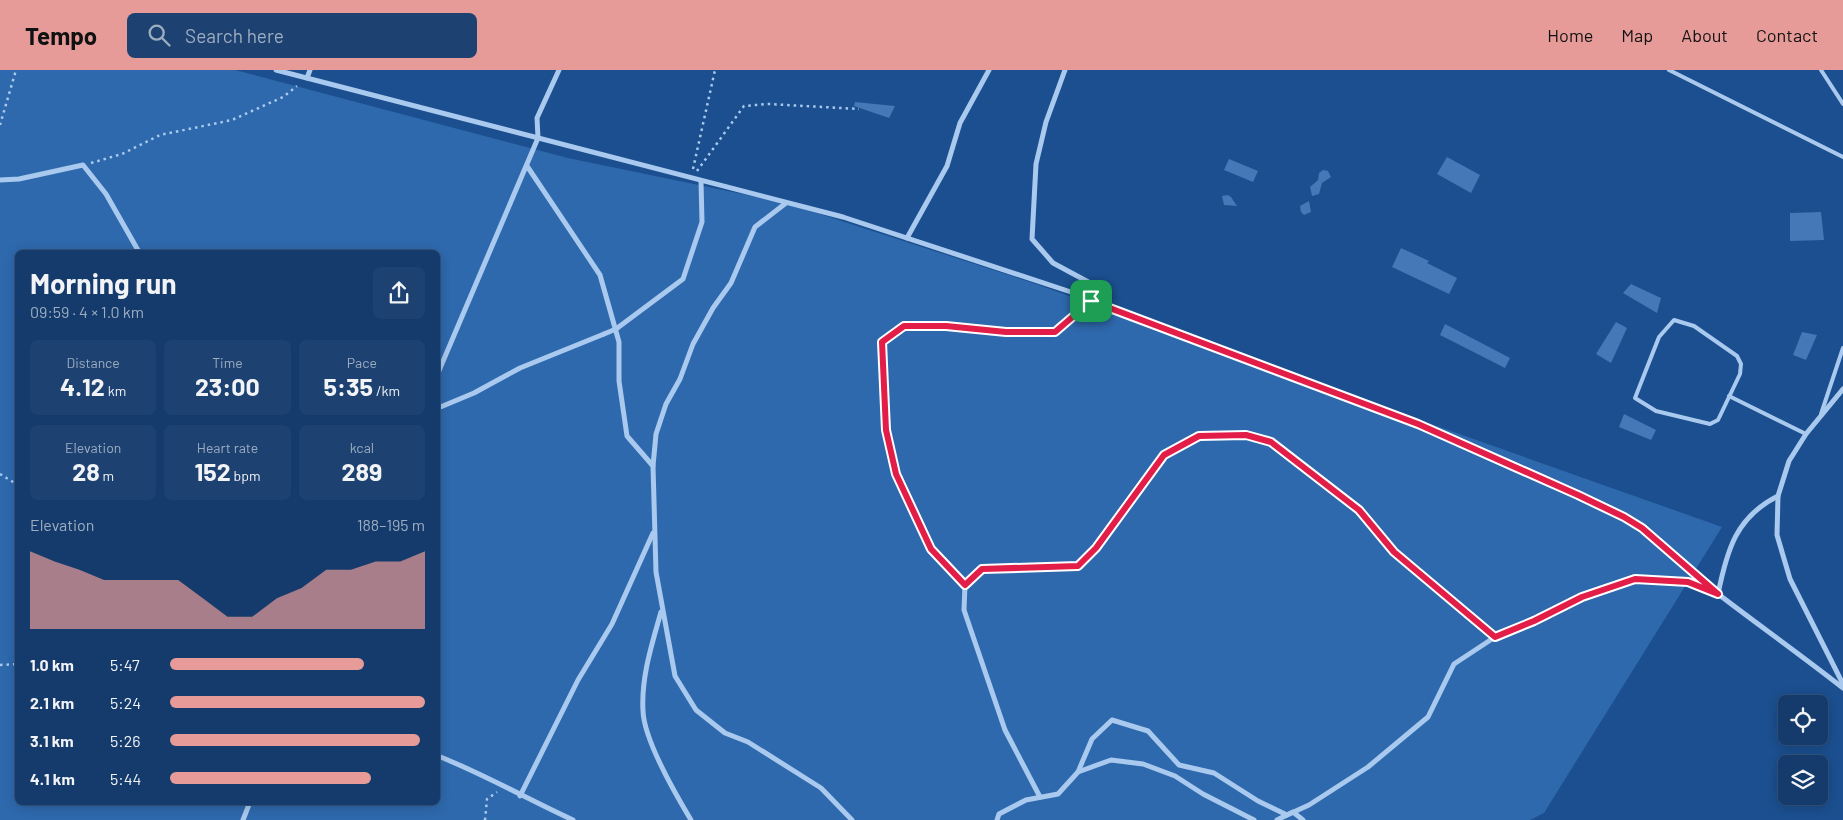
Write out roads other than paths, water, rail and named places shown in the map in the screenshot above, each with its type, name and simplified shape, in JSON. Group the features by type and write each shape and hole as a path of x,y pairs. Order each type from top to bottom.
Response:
{"street":[{"path":"276,70 843,217 1091,301 1418,424 1578,495 1624,517 1642,528 1718,594 1792,647 1843,688"},
{"path":"307,78 310,70"},
{"path":"440,369 527,166 538,138 537,118 559,70"},
{"path":"907,238 947,166 960,123 989,70"},
{"path":"1065,70 1046,122 1036,164 1032,239 1053,263 1094,285 1111,309"},
{"path":"0,180 19,179 83,166 106,194 139,250"},
{"path":"527,166 600,275 619,342 619,381 627,436 653,466"},
{"path":"440,407 520,368 616,330 683,279 702,222 701,181"},
{"path":"786,202 755,227 731,283 713,308 693,344 680,379 666,404 656,434 653,466 654,533 662,609 675,676 696,710 725,733 748,742 821,788 852,820"},
{"path":"965,585 931,549 896,474 886,430 882,342 904,326 946,326 1006,332 1055,332 1091,301"},
{"path":"1843,389 1806,434 1789,462 1778,496 1777,535 1790,579 1843,684"},
{"path":"1040,797 1005,730 964,610 965,585 982,569 1078,566 1096,548 1164,455 1199,436 1246,435 1271,442 1359,510 1394,552 1495,637"},
{"path":"1718,594 1725,561 1746,518 1759,505 1778,496"},
{"path":"520,796 578,680 612,624 654,533"},
{"path":"997,820 999,814 1026,800 1058,794 1078,772 1092,739 1112,720 1148,731 1179,765 1214,773 1258,801 1287,815 1309,805 1368,767 1428,717 1454,664 1495,637 1534,621 1582,597 1635,579 1688,582 1718,594"},
{"path":"662,609 646,668 643,712 646,727 656,751 676,795 691,820"},
{"path":"440,757 471,769 520,796 573,820"},
{"path":"1078,772 1111,760 1143,764 1175,776 1202,794 1254,820"},
{"path":"243,820 249,805"},
{"path":"1277,820 1293,812"},
{"path":"1293,812 1303,820"}],"lane":[{"path":"1669,70 1843,157"},
{"path":"1822,70 1843,104"},
{"path":"1674,320 1694,326 1737,356 1741,364 1740,374 1729,396 1718,420 1710,424 1656,411 1635,398 1659,336 1674,320"},
{"path":"1821,415 1843,348"},
{"path":"1729,396 1806,434"}]}
